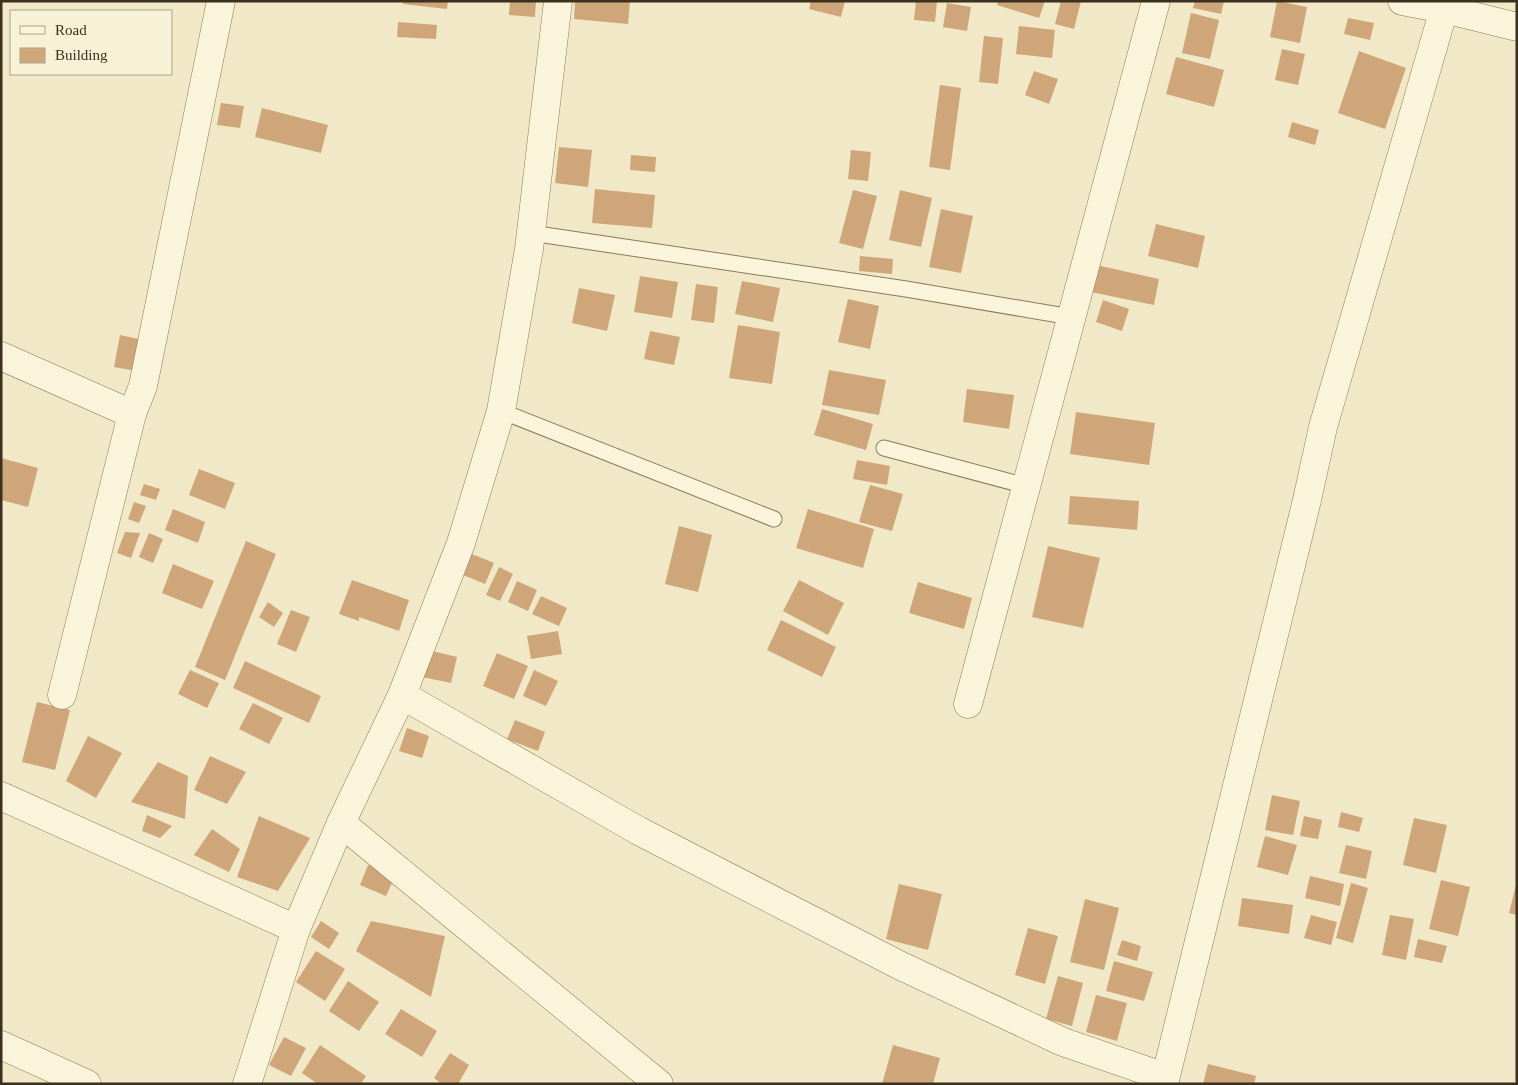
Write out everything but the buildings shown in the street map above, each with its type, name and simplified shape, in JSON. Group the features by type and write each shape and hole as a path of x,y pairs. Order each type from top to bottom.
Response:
{"street":[{"path":"62,695 132,414 143,386 221,1"},
{"path":"247,1084 296,929 341,824 402,694 461,543 502,411 531,233 558,1"},
{"path":"968,704 1156,1"},
{"path":"1402,1 1444,9 1517,28"},
{"path":"402,694 639,831 899,965 1063,1042 1164,1080 1308,500 1323,427 1444,9"},
{"path":"1,356 132,414"},
{"path":"1,796 296,929"},
{"path":"341,824 659,1084"},
{"path":"1,1045 87,1084"}],"lane":[{"path":"531,233 906,289 1071,317"},
{"path":"502,411 774,519"},
{"path":"884,448 1026,486"}]}
